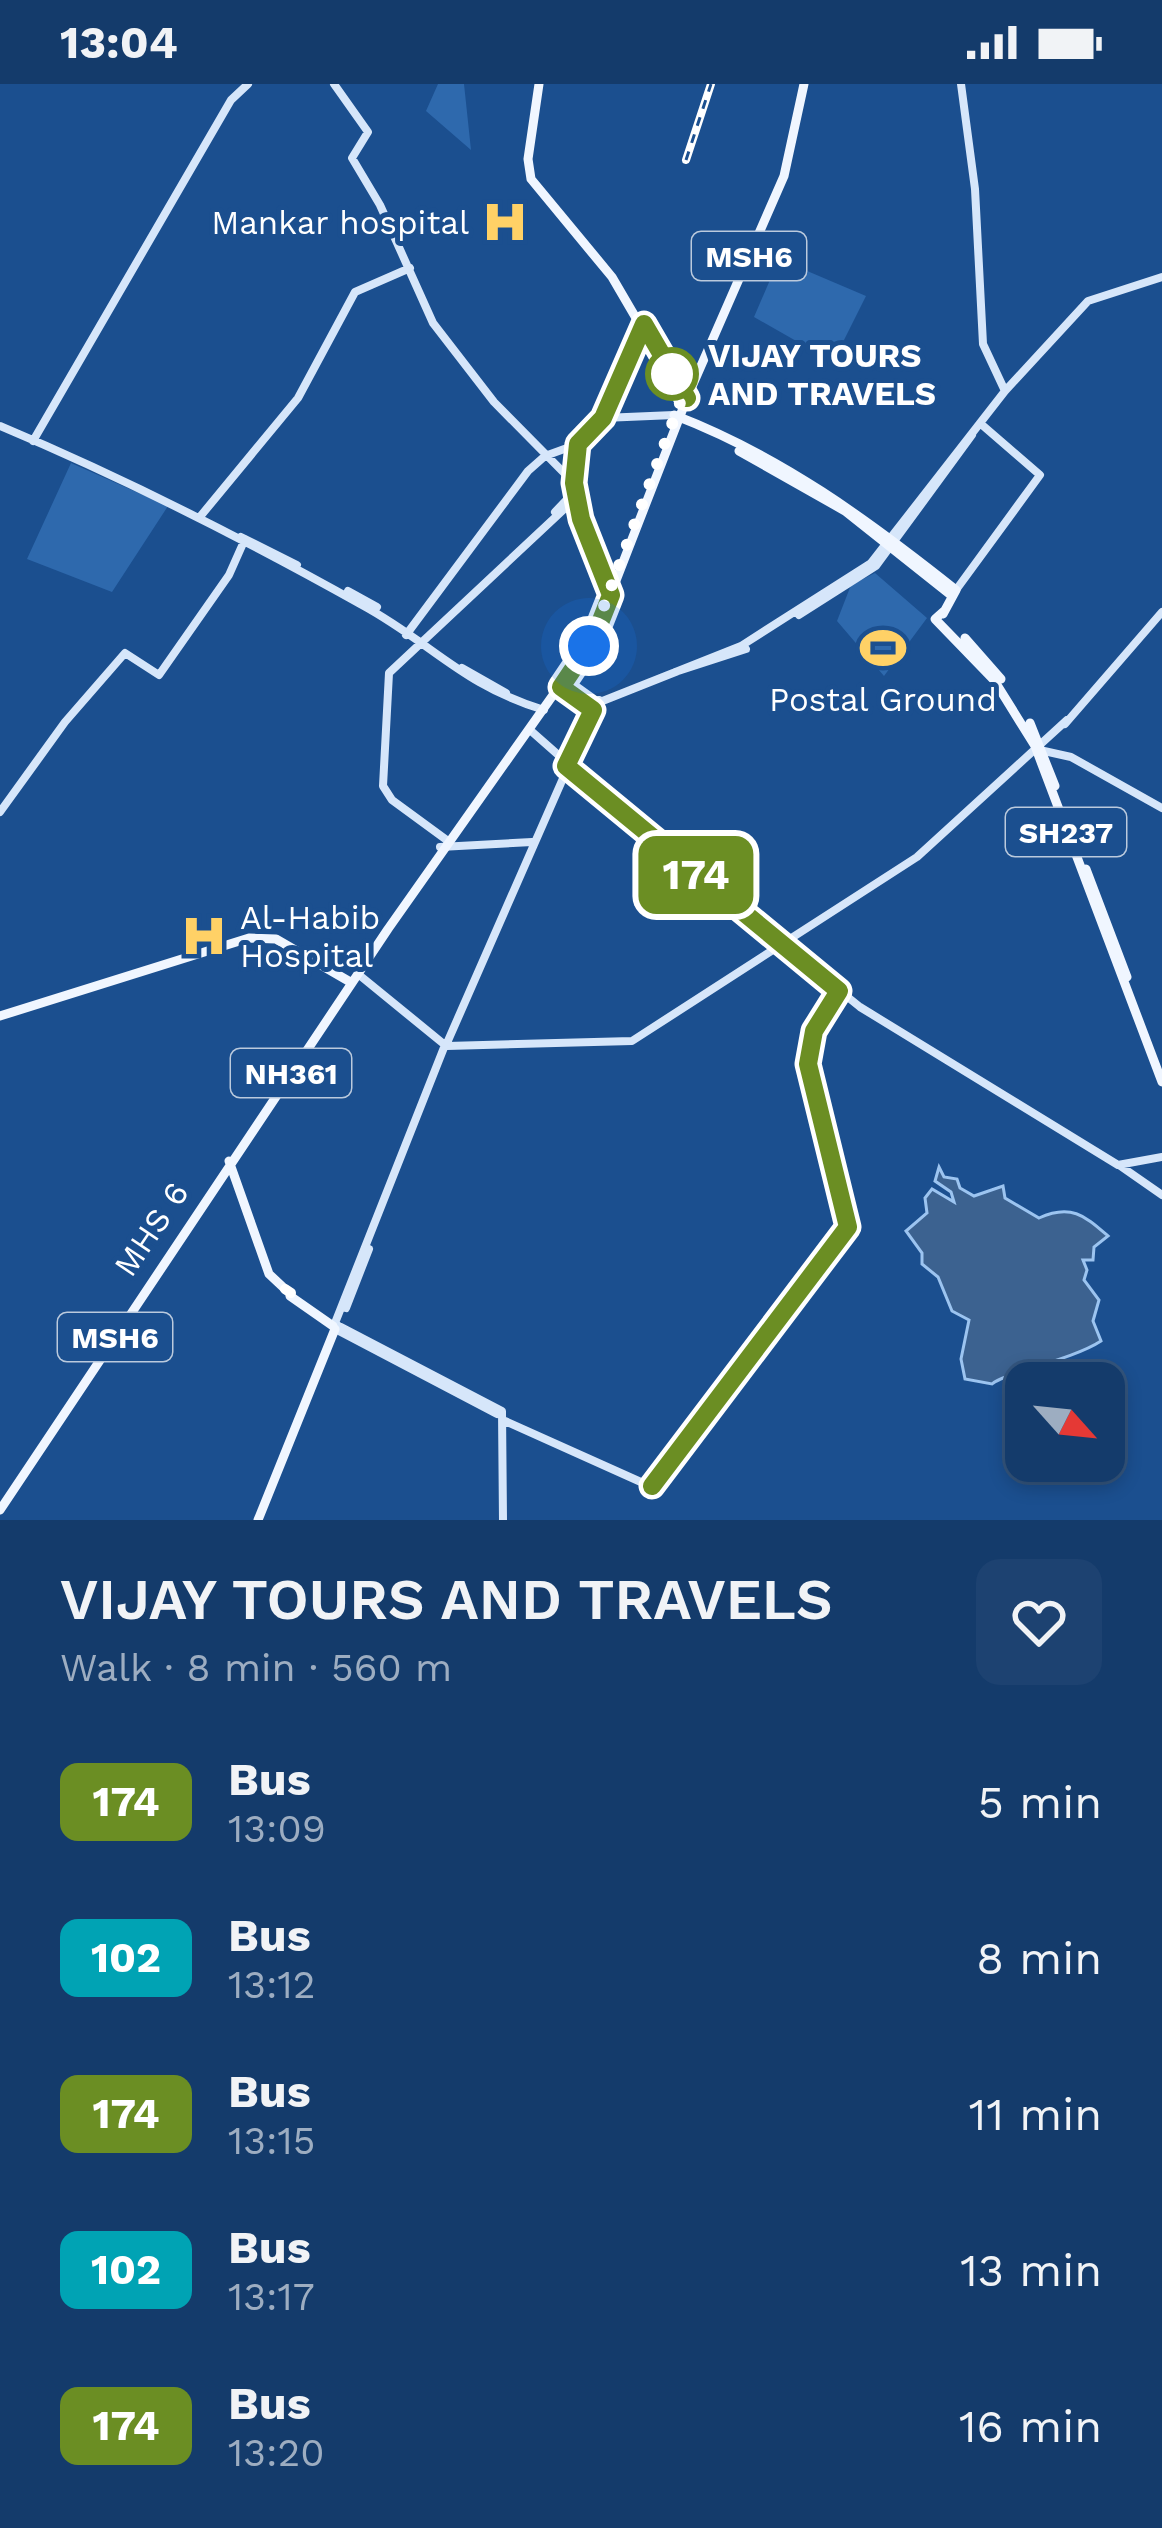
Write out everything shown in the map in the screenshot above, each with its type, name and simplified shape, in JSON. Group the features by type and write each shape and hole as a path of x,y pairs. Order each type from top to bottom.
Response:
{"main road":[{"path":"541,84 535,173 614,272 684,398"},
{"name":"MSH6","path":"675,418 777,178 801,84"},
{"path":"445,844 594,638 675,418 812,482 954,593"},
{"path":"0,1013 249,938 269,938 353,979 589,638 610,593"},
{"name":"SH237","path":"954,593 941,616 995,670 1038,748 1162,1066"},
{"name":"SH237","path":"1038,748 1162,1082"},
{"name":"NH361","path":"229,1164 353,979"},
{"path":"229,1164 269,1274 336,1326 260,1520"},
{"name":"MSH6","path":"0,1506 229,1164"}],"street":[{"path":"32,442 231,100 248,84"},
{"path":"334,84 368,132 352,158 433,323 464,366 576,490"},
{"path":"962,84 975,189 983,344 1005,391"},
{"path":"199,518 298,398 355,292 410,268"},
{"path":"839,991 817,1026 808,1064 848,1227 652,1486 504,1418 336,1326 446,1045 594,704 732,653 872,571 1005,391 1088,301 1162,277"},
{"path":"408,633 509,493 545,456 578,444 603,418 643,328"},
{"path":"603,418 675,418"},
{"path":"954,593 1040,475 981,424"},
{"path":"0,428 163,500 366,600 487,691 543,707"},
{"path":"578,444 576,490 610,593"},
{"path":"532,842 445,844 392,800 383,786 389,673 576,490"},
{"path":"0,812 65,722 125,653 159,675 229,575 244,542"},
{"path":"353,979 446,1045 635,1038 917,857 1067,720 1124,661 1162,612"},
{"path":"562,685 594,704"},
{"path":"530,730 566,766 839,991 1162,1195"},
{"path":"1038,748 1071,757 1162,808"},
{"path":"1118,1165 1162,1156"},
{"path":"503,1520 504,1418"}],"shaded area":[{"path":"438,84 464,84 471,150 426,111"},
{"path":"779,259 866,296 833,362 754,317"},
{"path":"71,463 168,506 112,592 27,559"},
{"name":"Postal Ground","path":"875,573 927,618 884,676 837,621 851,585"},
{"path":"939,1167 944,1177 957,1179 960,1188 974,1196 1003,1186 1005,1198 1039,1218 1070,1212 1108,1236 1094,1247 1093,1260 1083,1260 1084,1280 1099,1300 1093,1321 1101,1341 1049,1362 1005,1362 1005,1378 992,1384 965,1379 961,1359 969,1320 952,1311 938,1277 922,1264 922,1253 906,1231 927,1213 925,1198 932,1189 954,1202 951,1192 935,1181"}],"railway":[{"path":"686,160 711,84"}],"bus line":[{"name":"174","path":"652,1486 848,1227 808,1064 814,1031 839,991 566,766 593,710 561,687 594,638 611,595 581,519 574,483 578,444 595,420 603,418 644,324 687,398"}],"place":[{"name":"Mankar hospital","path":"505,222"},
{"name":"VIJAY TOURS AND TRAVELS","path":"672,374"},
{"name":"Postal Ground","path":"883,648"},
{"name":"Al-Habib Hospital","path":"204,936"}],"route":[{"path":"589,646 684,392 672,374"}]}
